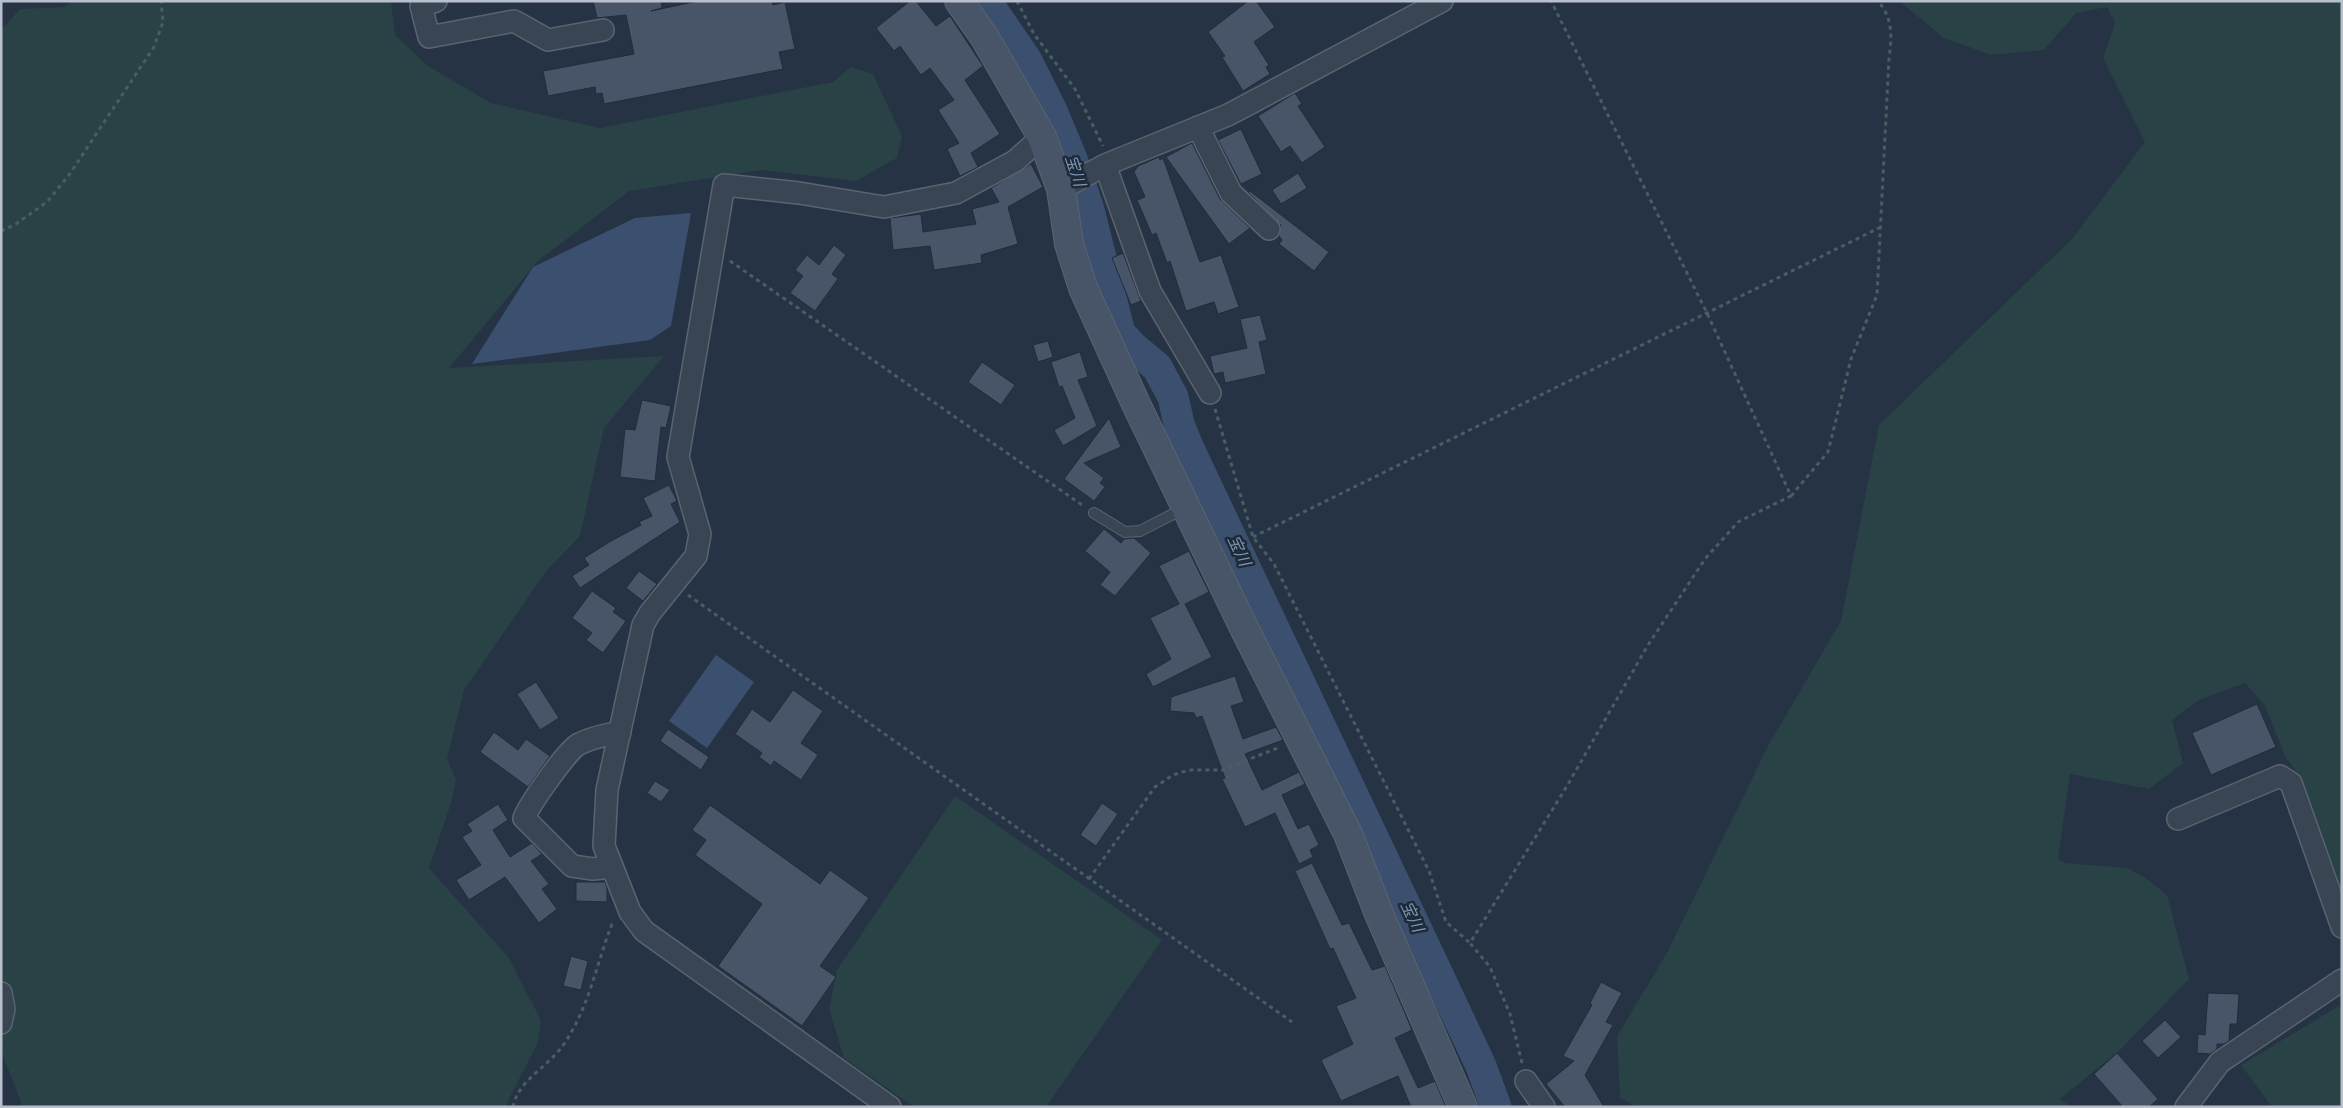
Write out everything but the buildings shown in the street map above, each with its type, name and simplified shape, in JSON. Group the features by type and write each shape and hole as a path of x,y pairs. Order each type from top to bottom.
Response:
{"street":[{"path":"436,1 421,6 429,38 514,21 548,40 603,30"},
{"path":"958,1 985,38 1042,137 1065,186 1069,244 1083,288 1136,404 1348,834 1379,914 1463,1107"},
{"path":"1065,186 1103,166 1228,115 1442,1"},
{"path":"1198,127 1231,193 1269,230"},
{"path":"890,1107 644,932 630,912 604,846 608,790 643,626 696,556 699,544 700,534 678,457 724,185 799,193 884,207 956,193 1014,161 1042,137"},
{"path":"1103,166 1150,292 1210,393"},
{"path":"612,867 593,869 572,866 524,818 529,806 577,744 596,737 620,732"},
{"path":"2178,819 2280,776 2291,783 2342,926"},
{"path":"2186,1107 2220,1062 2342,980"},
{"path":"1,993 4,1008 1,1023"},
{"path":"1526,1081 1544,1107"}],"lane":[{"path":"1094,513 1126,532 1140,531 1186,507"}],"path":[{"path":"1,231 16,224 47,202 70,175 154,47 163,22 161,1"},
{"path":"1017,1 1034,34 1075,89 1103,166"},
{"path":"1550,1 1706,313 1791,496"},
{"path":"1470,943 1567,786 1648,645 1705,559 1738,522 1791,496 1828,452 1851,359 1877,295 1889,58 1892,34 1885,9 1878,1"},
{"path":"1253,537 1881,227"},
{"path":"713,249 1094,513"},
{"path":"1210,393 1253,537 1274,564 1424,862 1446,922 1470,943 1490,967 1510,1014 1526,1081"},
{"path":"673,584 1292,1022"},
{"path":"1090,878 1155,787 1174,775 1189,770 1222,770 1300,739"},
{"path":"513,1107 514,1100 524,1086 560,1050 576,1025 612,924 630,912"}],"green space":[{"path":"72,1 391,1 395,35 428,66 491,103 600,128 833,82 851,67 873,74 902,136 897,158 856,181 761,170 629,191 537,262 449,368 664,356 604,428 580,536 547,570 464,690 447,758 456,780 451,803 429,868 508,957 541,1020 538,1042 505,1107 23,1107 1,1051 1,30 20,9 64,7"},
{"path":"1899,1 2342,1 2342,912 2300,777 2286,758 2265,706 2245,683 2199,700 2172,720 2183,763 2149,789 2070,774 2058,859 2065,863 2127,868 2144,877 2167,895 2189,979 2121,1049 2060,1099 2071,1107 1637,1107 1620,1098 1617,1036 1667,953 1769,744 1841,621 1879,425 2073,238 2145,142 2103,58 2115,23 2107,7 2076,13 2044,50 1991,55 1944,38"},
{"path":"955,796 1162,940 1046,1107 914,1107 844,1058 829,1009 837,970"},
{"path":"2339,1006 2342,1010 2342,1107 2272,1107 2241,1065"}],"water":[{"path":"691,213 671,326 650,340 472,364 533,267 635,218"},
{"path":"716,655 754,682 707,748 669,721"}],"waterway":[{"name":"宝川","path":"986,1 1026,59 1052,111 1072,159 1089,210 1120,333 1134,348 1157,367 1173,397 1179,424 1190,451 1481,1066 1496,1107"}]}
